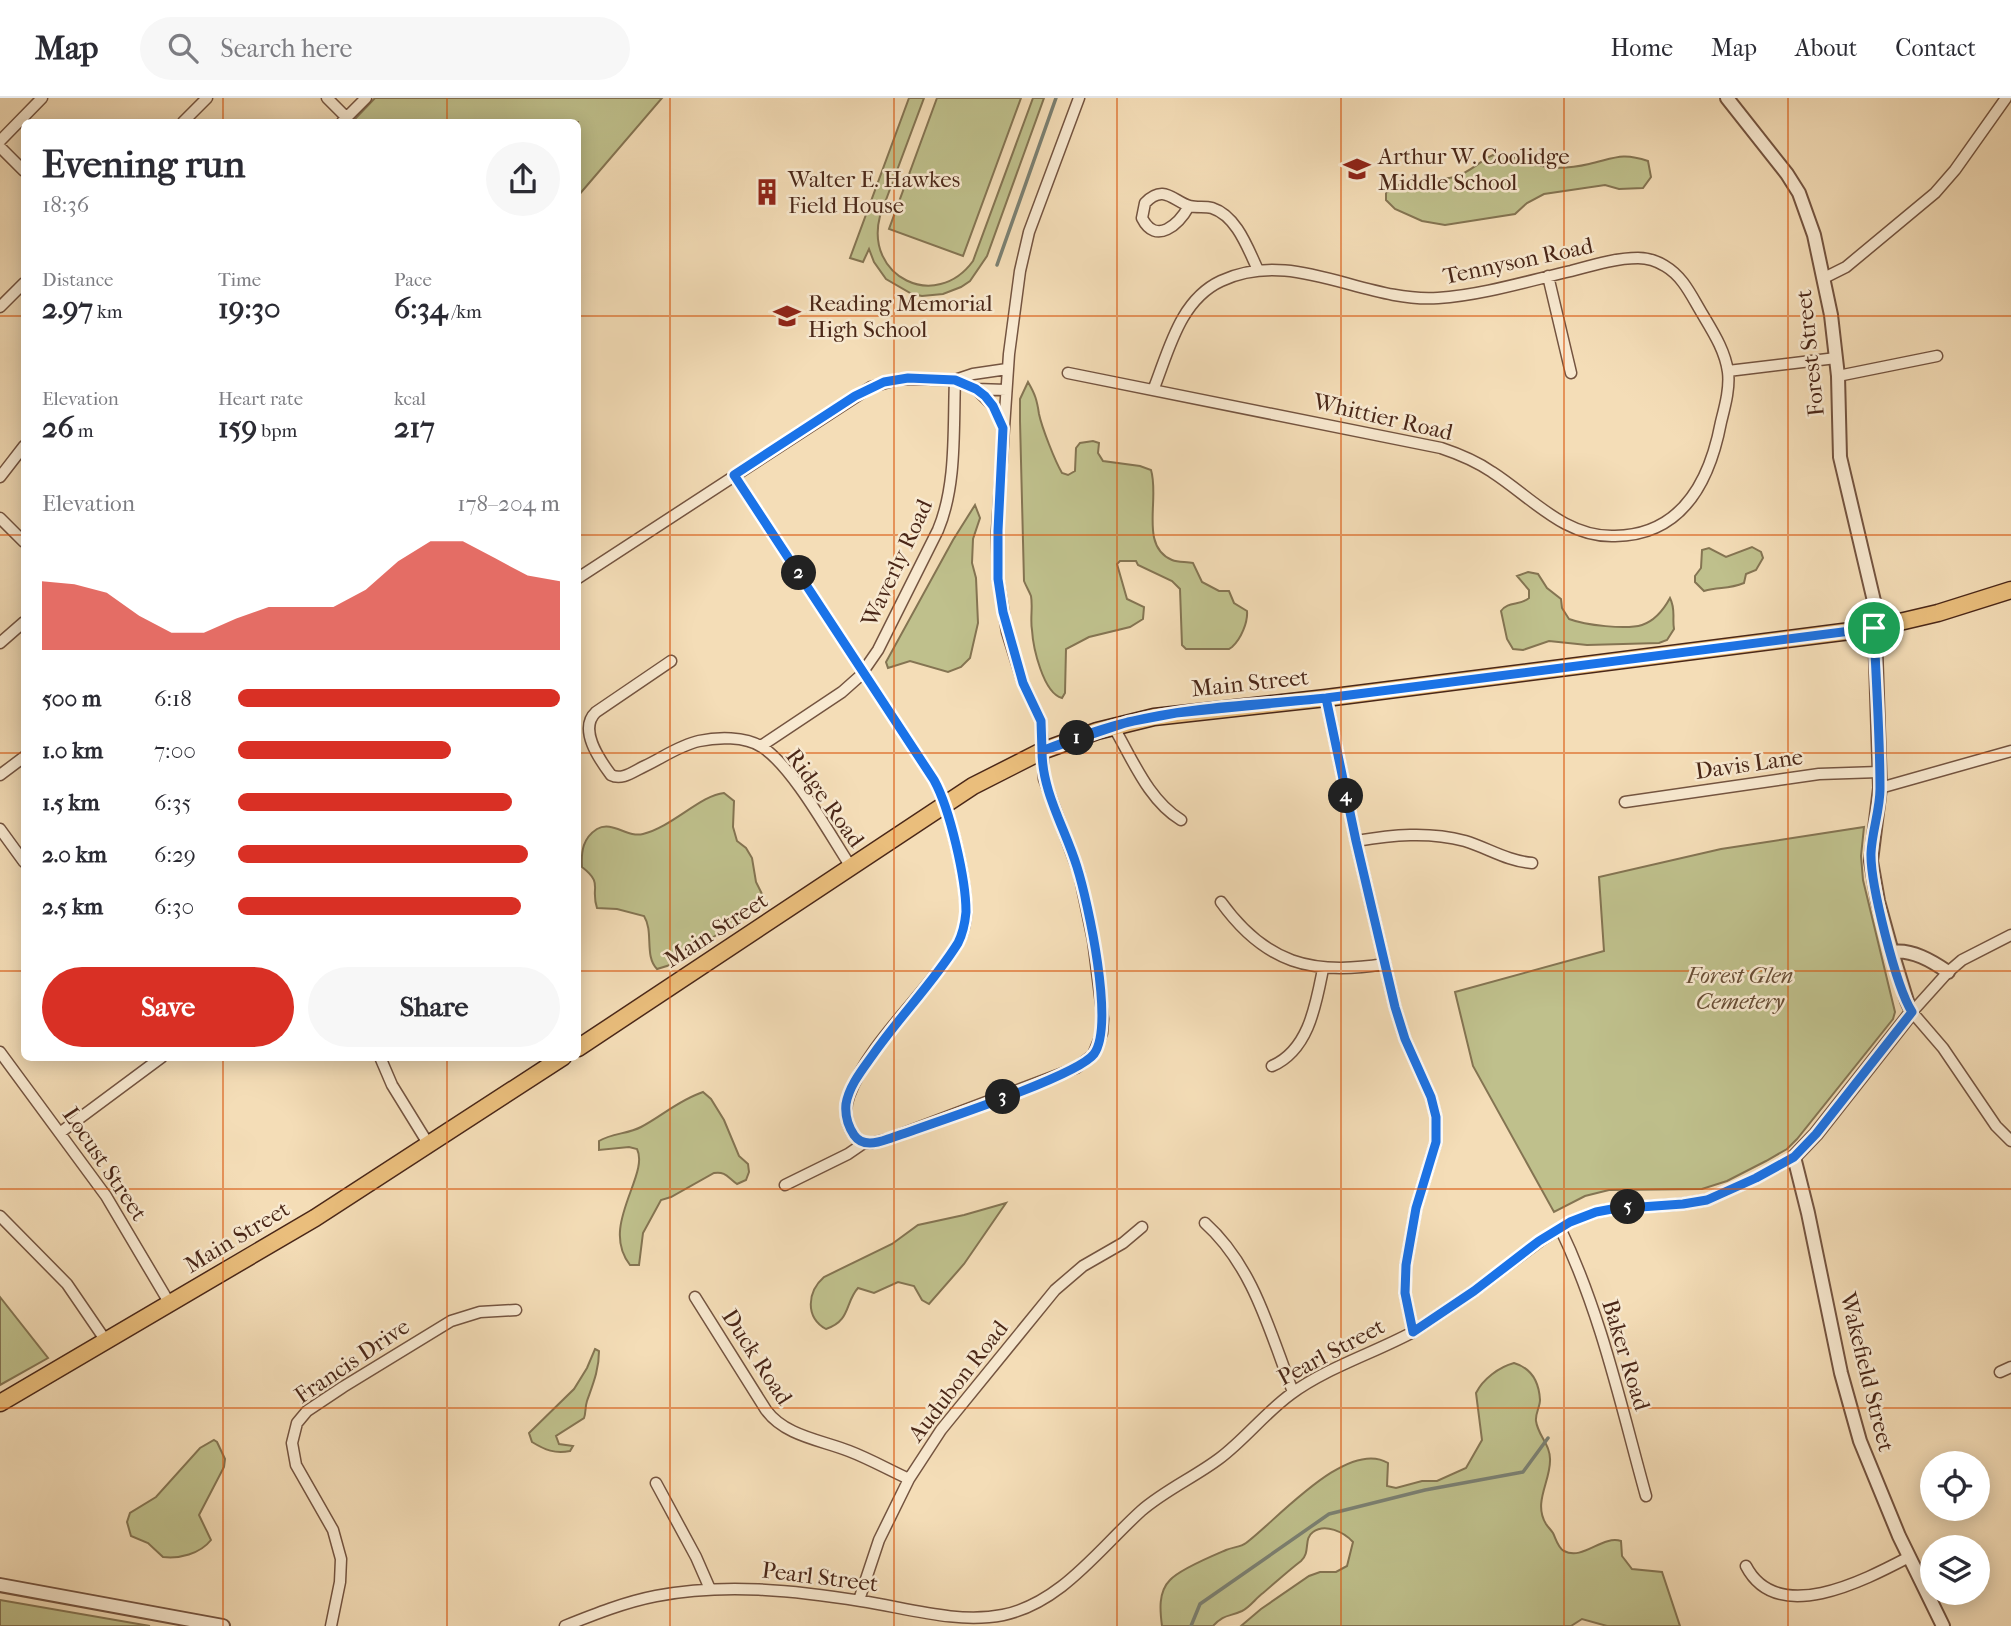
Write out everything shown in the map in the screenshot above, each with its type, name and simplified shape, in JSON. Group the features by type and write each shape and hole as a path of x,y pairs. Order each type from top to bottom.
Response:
{"main road":[{"name":"Main Street","path":"581,1046 991,775 1042,751 1113,726 1176,713 1326,698 1874,628 2010,592"},
{"name":"Main Street","path":"0,1403 315,1218 557,1061"}],"street":[{"path":"21,119 42,98"},
{"path":"186,119 207,98"},
{"path":"327,98 343,119"},
{"path":"345,119 366,98"},
{"path":"785,1185 848,1154 864,1143 888,1139 1048,1080 1081,1065 1093,1055 1098,1046 1103,1019 1087,906 1073,854 1044,779 1041,721 1012,651 1000,596 998,531 1007,369 1014,305 1025,247 1079,98"},
{"name":"Forest Street","path":"1727,98 1799,193 1809,219 1824,278 1838,376 1840,457 1874,601 1880,789 1872,847 1872,869 1892,952 1906,1001 1912,1012"},
{"path":"1824,278 1846,267 1912,215 1935,193 1955,170 2006,98"},
{"path":"0,141 21,120"},
{"path":"0,147 21,168"},
{"path":"1189,206 1179,222 1164,230 1152,229 1142,218 1145,203 1158,195 1172,196 1189,206 1206,207 1223,214 1243,240 1258,270"},
{"name":"Tennyson Road","path":"1154,388 1178,327 1193,302 1219,282 1258,270 1293,271 1389,293 1430,298 1464,294 1624,259 1649,259 1673,271 1687,288 1720,346 1728,371"},
{"path":"1548,276 1571,373"},
{"path":"0,307 21,286"},
{"path":"1838,376 1937,356"},
{"path":"1728,371 1836,358"},
{"path":"581,576 855,396 878,384 904,378 955,380 1007,369"},
{"name":"Whittier Road","path":"1068,373 1154,388 1441,448 1482,465 1569,526 1592,534 1615,536 1634,533 1660,523 1683,507 1696,493 1710,469 1715,453 1727,392 1728,371"},
{"path":"955,380 976,389 1006,390"},
{"name":"Waverly Road","path":"761,746 842,692 864,671 878,650 943,519 950,482 955,380"},
{"path":"976,389 993,406 1003,428"},
{"path":"0,477 21,450"},
{"path":"734,475 929,771 945,805 963,884 964,927 954,950 886,1036 855,1083 846,1104 846,1117 853,1135 864,1143"},
{"path":"0,518 21,539"},
{"path":"0,643 21,625"},
{"name":"Ridge Road","path":"671,661 596,712 588,724 590,735 611,775 615,778 625,776 684,746 700,741 736,740 761,746 784,768 851,867"},
{"path":"1326,698 1399,1023 1431,1097 1437,1125 1436,1142 1416,1208 1406,1265 1405,1293 1413,1332"},
{"path":"1113,726 1154,796 1181,820"},
{"path":"1880,789 2011,751"},
{"path":"0,775 21,759"},
{"name":"Davis Lane","path":"1625,802 1819,774 1879,772"},
{"path":"0,829 21,858"},
{"path":"1356,841 1395,835 1430,835 1466,842 1512,861 1532,863"},
{"path":"1221,902 1236,921 1264,945 1297,963 1323,969 1384,964"},
{"name":"Pearl Street","path":"565,1626 642,1600 710,1589 773,1591 859,1600 960,1616 996,1616 1029,1607 1071,1578 1153,1502 1223,1456 1293,1392 1413,1332 1559,1228 1604,1210 1707,1200 1794,1157 1816,1134 1912,1012 1948,972 1974,953 2011,935"},
{"path":"1892,952 1903,951 1918,956 1948,972"},
{"path":"1272,1066 1293,1052 1306,1030 1314,1011 1323,969"},
{"path":"1912,1012 1932,1034 1996,1126 2011,1140"},
{"name":"Locust Street","path":"0,1052 106,1196 170,1304"},
{"path":"61,1132 157,1061"},
{"path":"382,1061 394,1088 429,1145"},
{"name":"Wakefield Street","path":"1794,1157 1851,1411 1877,1486 1943,1626"},
{"path":"0,1216 67,1284 106,1341"},
{"path":"1205,1223 1227,1244 1243,1268 1293,1392"},
{"name":"Audubon Road","path":"859,1600 879,1540 909,1479 941,1430 1055,1290 1083,1266 1123,1243 1142,1227"},
{"name":"Baker Road","path":"1559,1228 1606,1346 1646,1496"},
{"name":"Duck Road","path":"695,1297 775,1421 789,1430 850,1452 909,1479"},
{"name":"Francis Drive","path":"331,1626 340,1582 341,1559 333,1530 296,1465 292,1443 296,1423 319,1402 451,1321 480,1312 516,1310"},
{"path":"2000,1372 2011,1367"},
{"path":"656,1483 710,1589"},
{"path":"1746,1566 1754,1583 1765,1594 1784,1601 1808,1603 1836,1595 1909,1557"},
{"path":"0,1585 223,1626"}],"green space":[{"path":"375,98 662,98 581,192 581,119 355,119"},
{"path":"909,98 924,98 880,216 878,238 883,256 893,270 907,280 923,285 941,284 958,276 973,261 1033,98 1044,98 987,256 970,281 943,294 912,294 886,279 869,249 863,262 850,258"},
{"path":"937,98 1021,98 963,256 889,229"},
{"path":"1503,152 1524,161 1555,168 1631,157 1648,161 1651,177 1643,188 1619,189 1605,185 1544,194 1527,203 1515,214 1445,225 1422,221 1395,209 1386,200 1386,193 1394,187 1419,180 1461,175 1490,156"},
{"path":"1028,382 1062,473 1068,475 1075,471 1076,448 1080,443 1093,441 1099,443 1098,453 1103,461 1151,470 1153,533 1162,553 1175,561 1193,563 1202,582 1219,591 1229,591 1234,603 1247,611 1243,630 1232,647 1186,649 1182,645 1180,589 1172,581 1138,565 1136,561 1120,561 1117,564 1127,599 1144,607 1143,619 1130,627 1089,637 1066,649 1065,693 1062,698 1049,688 1037,658 1031,626 1031,596 1024,581 1020,399"},
{"path":"975,505 980,518 973,539 972,563 976,578 978,623 970,658 961,667 948,672 910,661 888,668 886,662"},
{"path":"1752,547 1761,552 1763,558 1756,570 1746,574 1744,583 1704,591 1695,582 1695,576 1701,568 1702,550 1709,548 1726,557"},
{"path":"1528,572 1538,574 1547,588 1561,599 1562,608 1569,619 1606,626 1642,625 1651,621 1670,598 1674,629 1667,640 1659,643 1587,645 1549,641 1523,650 1513,649 1507,639 1501,611 1529,598 1529,590 1517,576"},
{"path":"724,793 734,801 733,827 737,841 746,848 752,858 763,905 670,965 657,969 651,957 644,916 617,909 597,908 595,882 582,867 584,845 597,829 608,827 631,834 643,834 665,825 706,799"},
{"name":"Forest Glen Cemetery","path":"1864,827 1861,856 1863,880 1895,1012 1893,1019 1797,1139 1787,1149 1766,1161 1727,1181 1702,1189 1609,1190 1585,1196 1554,1212 1473,1066 1455,992 1604,951 1599,877 1721,849"},
{"path":"703,1092 711,1099 724,1120 739,1156 748,1164 746,1180 737,1184 724,1174 714,1173 661,1200 643,1233 639,1265 630,1265 622,1250 620,1234 622,1218 637,1173 637,1149 629,1147 599,1150 599,1141 641,1127 686,1099"},
{"path":"1006,1203 964,1264 929,1304 922,1300 914,1286 898,1282 874,1293 858,1288 844,1316 834,1326 826,1329 814,1318 812,1297 824,1277 892,1244 918,1225"},
{"path":"0,1297 48,1358 0,1385"},
{"path":"595,1349 599,1351 598,1364 584,1418 556,1436 559,1444 573,1446 570,1451 550,1451 532,1442 529,1433 574,1389"},
{"path":"1514,1363 1529,1372 1538,1387 1540,1400 1536,1421 1550,1455 1542,1516 1559,1546 1564,1551 1578,1553 1607,1541 1621,1541 1622,1556 1632,1569 1662,1572 1680,1626 1607,1626 1582,1619 1571,1626 1241,1626 1309,1576 1320,1572 1336,1572 1347,1566 1353,1542 1340,1532 1323,1528 1310,1535 1306,1554 1301,1561 1245,1609 1213,1626 1162,1626 1160,1608 1163,1590 1170,1580 1196,1563 1246,1543 1293,1501 1333,1472 1353,1462 1371,1458 1388,1463 1387,1486 1396,1488 1422,1481 1437,1481 1466,1468 1482,1440 1476,1393 1492,1374"},
{"path":"214,1440 225,1459 224,1467 199,1515 211,1540 201,1549 189,1554 163,1557 148,1543 131,1536 127,1522 130,1513 156,1497 200,1448"},
{"path":"0,1600 150,1626 0,1626"}],"waterway":[{"path":"997,265 1056,98"},
{"path":"1191,1626 1200,1604 1329,1514 1425,1490 1523,1472 1548,1438"}],"place":[{"name":"Arthur W. Coolidge Middle School","path":"1357,169"},
{"name":"Walter E. Hawkes Field House","path":"767,192"},
{"name":"Reading Memorial High School","path":"787,316"}],"route":[{"path":"1874,628 1326,698 1176,713 1128,722 1042,751 1041,721 1023,683 1003,612 998,579 1003,428 985,396 955,380 908,378 884,382 855,396 734,475 939,788 955,844 966,913 962,935 954,950 862,1070 848,1097 848,1123 855,1137 864,1143 888,1139 1048,1080 1081,1065 1093,1055 1098,1046 1103,1019 1087,906 1073,854 1044,779 1042,751 1113,726 1128,722 1154,717 1176,713 1198,711 1326,698 1395,1007 1405,1039 1431,1097 1436,1117 1436,1142 1416,1208 1406,1265 1405,1293 1413,1332 1474,1291 1539,1241 1570,1222 1612,1209 1707,1200 1794,1157 1816,1134 1912,1012 1906,1001 1892,952 1872,869 1872,847 1880,789 1874,628"}]}
